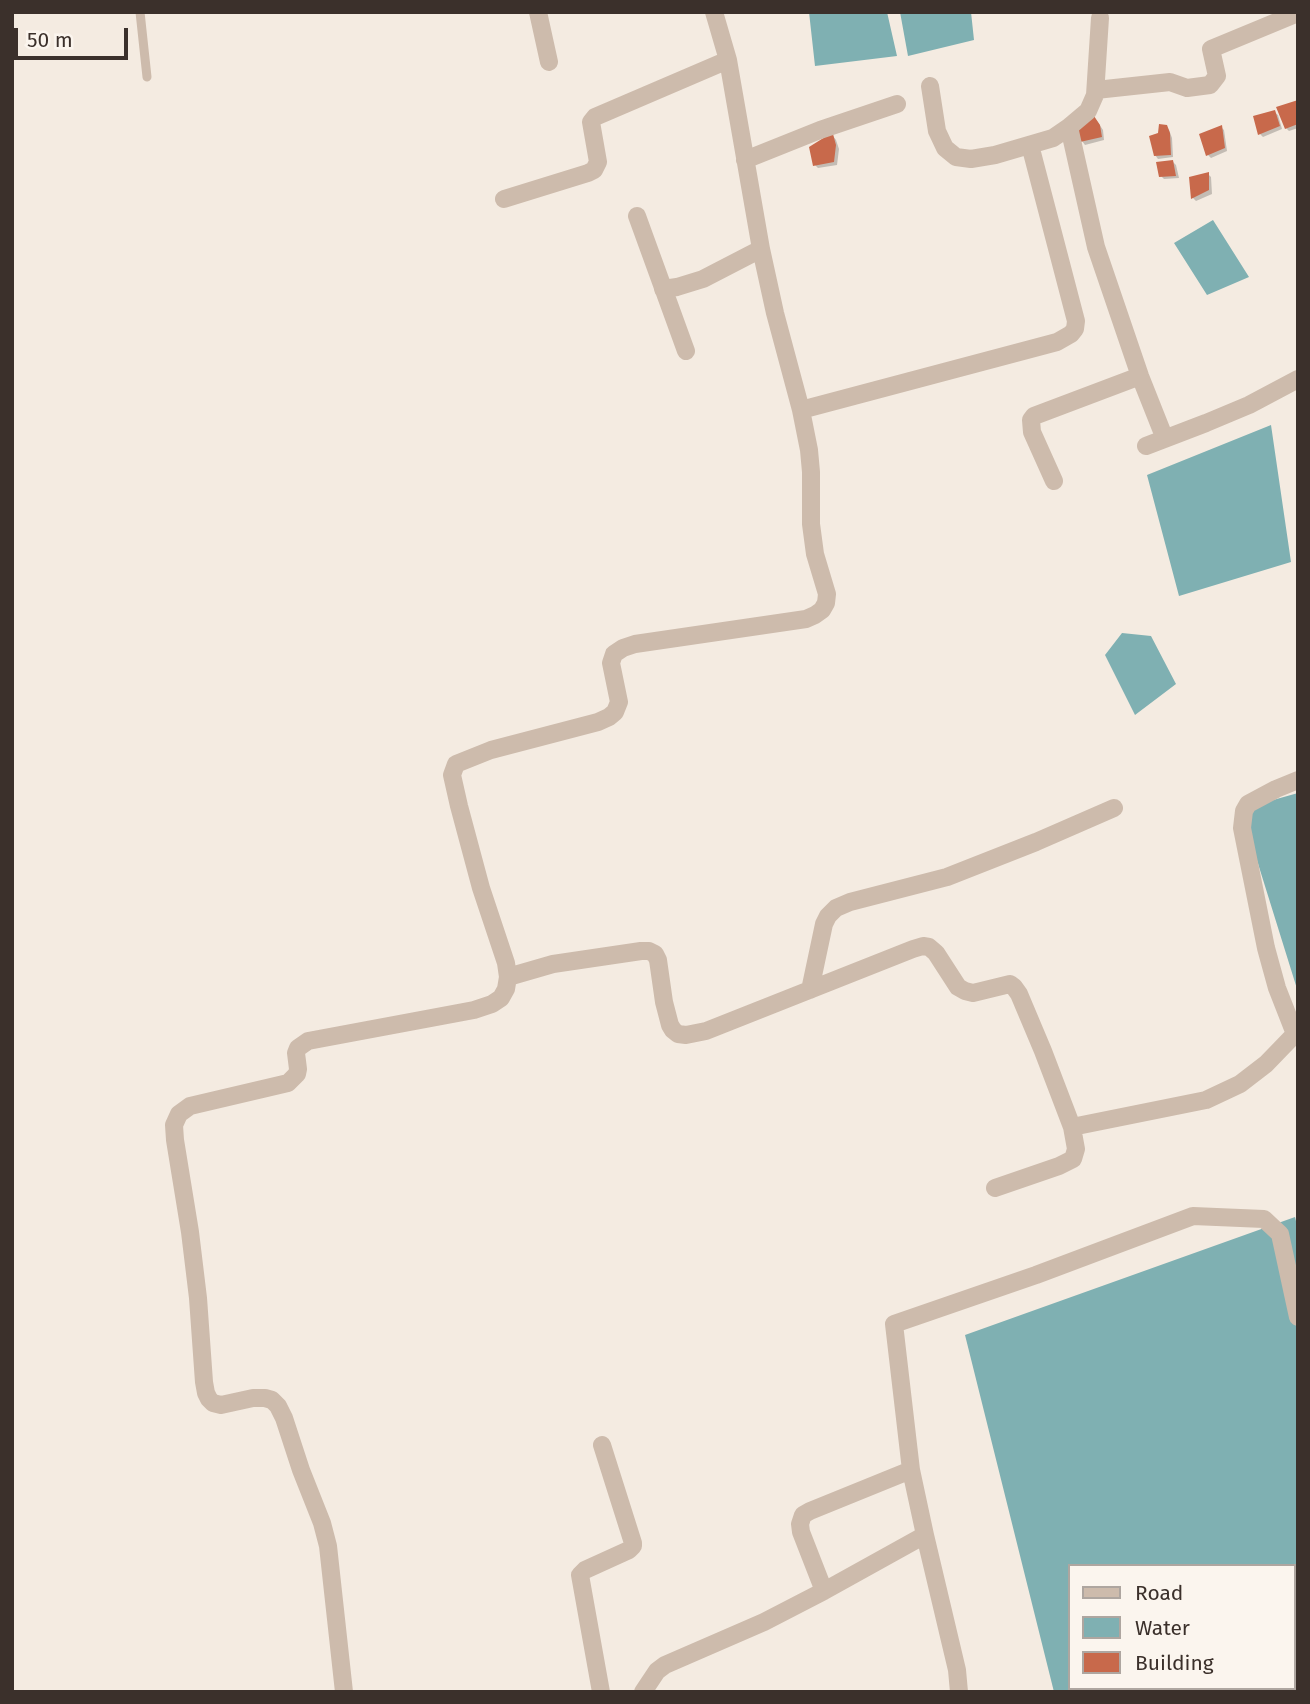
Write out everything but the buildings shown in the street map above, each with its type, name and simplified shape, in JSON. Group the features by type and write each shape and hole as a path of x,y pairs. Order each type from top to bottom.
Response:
{"street":[{"path":"538,12 549,62"},
{"path":"344,1692 328,1546 284,1418 272,1400 253,1398 220,1405 209,1399 206,1393 198,1298 174,1125 179,1114 190,1107 288,1083 297,1074 298,1048 309,1041 474,1010 501,998 508,977 506,963 481,888 459,806 452,775 456,764 491,750 610,717 619,702 611,663 614,654 623,648 635,643 806,618 822,610 826,603 827,594 815,554 811,524 809,450 761,249 728,61 715,12"},
{"path":"1096,90 1170,82 1187,88 1210,85 1217,76 1211,49 1298,13"},
{"path":"930,86 937,131 945,148 957,157 983,157 1053,138 1088,111 1095,95 1100,18"},
{"path":"504,199 594,170 598,162 592,122 594,117 728,61"},
{"path":"745,160 897,104"},
{"path":"1069,127 1096,247 1140,376 1165,439"},
{"path":"800,410 1057,341 1071,334 1076,321 1030,145"},
{"path":"637,216 686,351"},
{"path":"663,289 703,279 761,249"},
{"path":"1054,481 1032,432 1031,421 1034,416 1140,376"},
{"path":"1146,446 1249,405 1298,379"},
{"path":"1072,1127 1206,1100 1240,1084 1266,1064 1296,1034 1277,988 1266,948 1242,828 1244,811 1248,804 1298,780"},
{"path":"810,990 824,924 836,908 947,877 1114,808"},
{"path":"508,977 554,964 649,951 655,954 657,960 670,1026 678,1034 687,1035 706,1031 923,946 929,947 936,953 958,987 965,991 973,993 1010,984 1019,994 1072,1127 1076,1149 1073,1159 995,1188"},
{"path":"959,1692 957,1670 911,1470 894,1324 1036,1275 1193,1216 1264,1219 1280,1234 1298,1317"},
{"path":"600,1692 580,1575 585,1570 629,1550 634,1543 602,1445"},
{"path":"824,1591 801,1532 803,1515 911,1470"},
{"path":"643,1692 657,1671 665,1665 764,1622 925,1535"}],"lane":[{"path":"140,12 148,77"}],"water":[{"path":"809,12 887,12 897,56 815,66"},
{"path":"900,12 971,12 974,40 908,56"},
{"path":"1213,220 1249,277 1207,295 1174,243"},
{"path":"1271,425 1291,562 1179,596 1147,475"},
{"path":"1122,633 1151,636 1176,684 1135,715 1105,655"},
{"path":"1298,793 1298,992 1241,809"},
{"path":"1295,1217 1298,1229 1298,1692 1054,1692 965,1335"}]}
